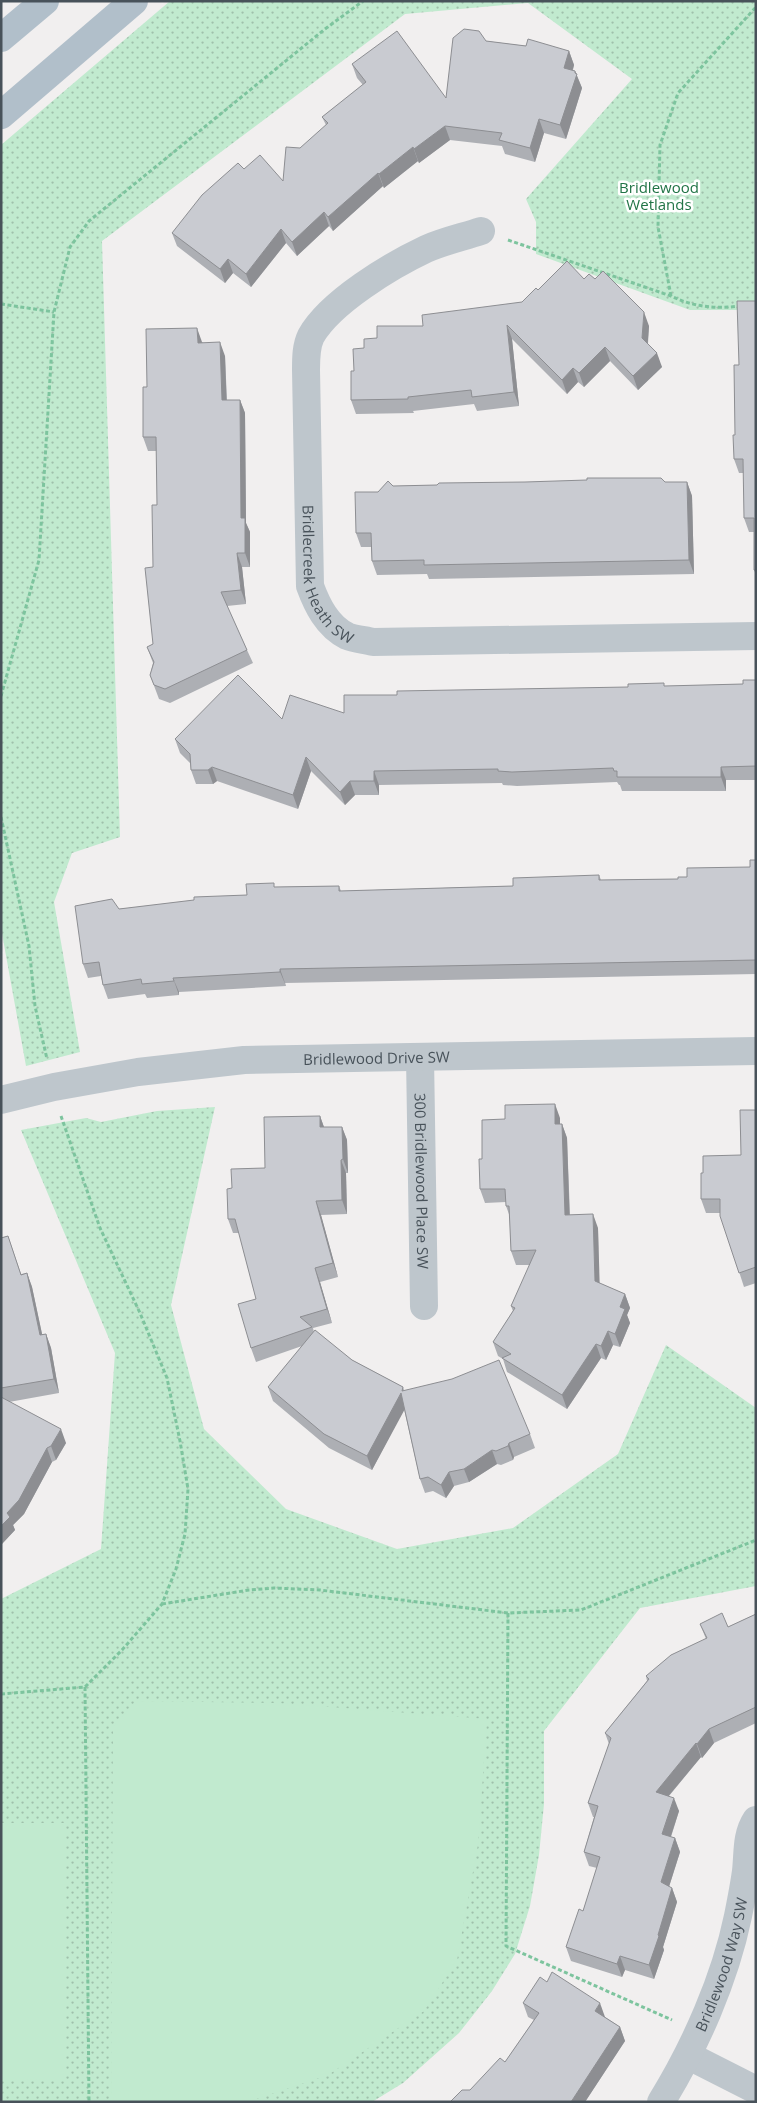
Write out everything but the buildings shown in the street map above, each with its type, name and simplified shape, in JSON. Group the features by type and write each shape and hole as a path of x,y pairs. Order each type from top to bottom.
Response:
{"main road":[{"path":"1,38 45,1"},
{"path":"1,115 134,1"}],"street":[{"name":"Bridlecreek Heath SW","path":"481,231 427,248 385,271 358,289 332,311 311,337 306,353 310,586 318,606 329,622 346,636 374,642 756,636"},
{"name":"Bridlewood Drive SW","path":"1,1100 54,1087 138,1072 236,1061 756,1051"},
{"name":"300 Bridlewood Place SW","path":"420,1057 424,1306"},
{"name":"Bridlewood Way SW","path":"661,2102 694,2044 728,1953 746,1871 747,1845 756,1820"},
{"path":"694,2044 756,2090"}],"path":[{"path":"1,696 39,560 54,312 70,248 89,221 363,1"},
{"path":"671,296 658,227 660,145 678,93 756,7"},
{"path":"481,231 671,296 688,304 727,308 746,305"},
{"path":"1,304 54,312"},
{"path":"1,817 29,946 35,1006 54,1087 71,1146 100,1228 140,1313 167,1378 188,1489 184,1534 176,1569 162,1604 122,1650 85,1687 1,1694"},
{"path":"162,1604 249,1590 274,1588 320,1590 508,1613 581,1610 756,1540"},
{"path":"508,1613 506,1946 694,2044"},
{"path":"85,1687 89,2102"}],"green space":[{"name":"Bridlewood Wetlands","path":"170,1 756,1 756,310 690,310 536,254 536,222 526,199 632,79 528,3 405,14 102,241 120,837 72,853 54,902 80,1052 26,1066 1,928 1,145"},
{"path":"215,1107 171,1305 204,1429 286,1509 397,1549 513,1528 618,1454 666,1345 756,1408 756,1586 640,1608 544,1731 544,1804 539,1855 530,1906 515,1954 492,1991 459,2033 403,2083 372,2102 1,2102 1,1599 101,1549 115,1353 21,1130 86,1118 101,1122 157,1111"},
{"path":"136,1701 278,1703 487,1719 478,1844 457,1960 424,2011 328,2075 247,2102 111,2102 113,1727"},
{"path":"1,1823 66,1823 66,2079 1,2080"}]}
